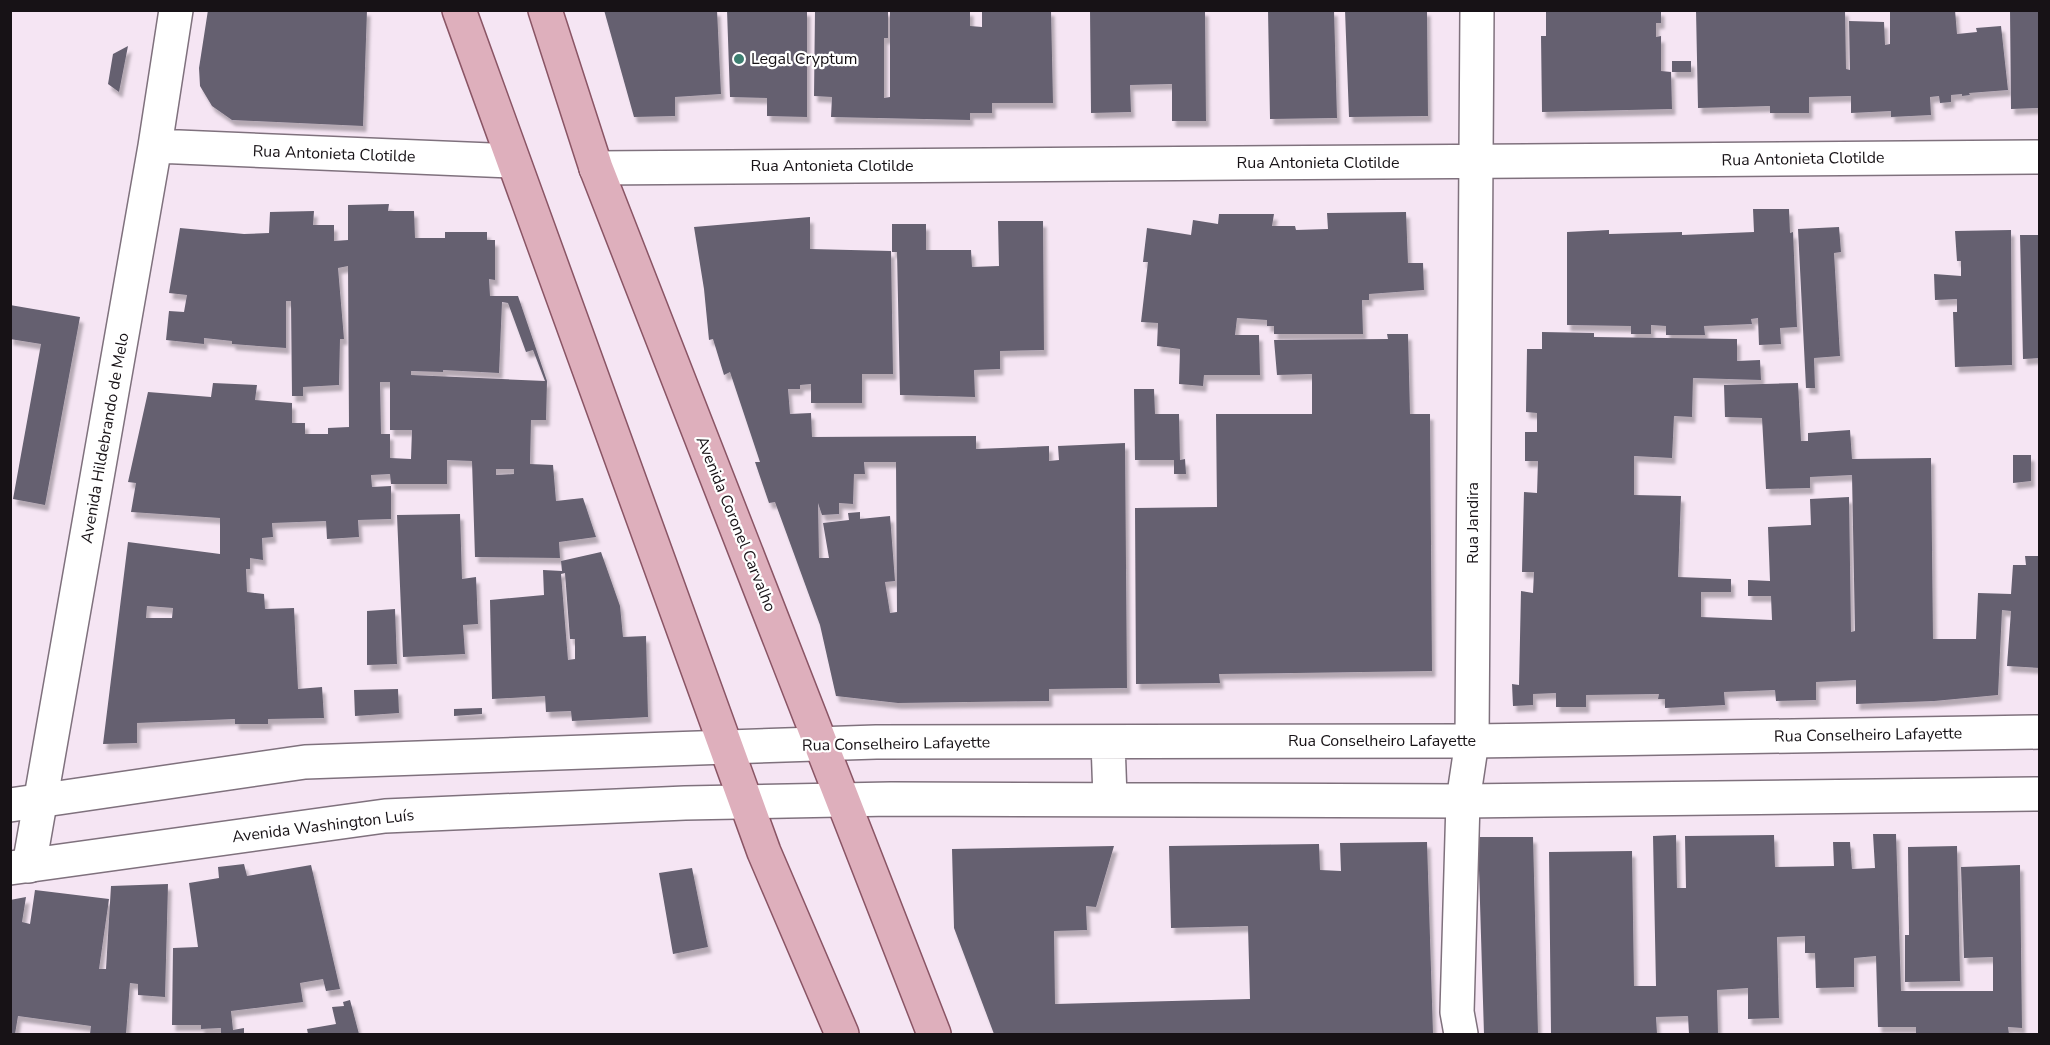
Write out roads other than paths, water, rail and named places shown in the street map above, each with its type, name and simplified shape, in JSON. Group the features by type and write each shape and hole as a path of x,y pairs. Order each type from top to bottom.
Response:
{"main road":[{"path":"459,10 764,852 842,1035"},
{"name":"Avenida Coronel Carvalho","path":"545,10 596,168 823,745 934,1035"}],"street":[{"name":"Avenida Hildebrando de Melo","path":"20,867 42,799 155,146 176,10"},
{"name":"Rua Jandira","path":"1461,1035 1457,1012 1463,801 1472,741 1477,10"},
{"name":"Rua Antonieta Clotilde","path":"155,146 513,161"},
{"name":"Rua Antonieta Clotilde","path":"596,168 2040,157"},
{"name":"Rua Conselheiro Lafayette","path":"725,747 1108,742 1472,741 2040,732"},
{"path":"1108,742 1110,798"},
{"path":"10,805 305,762 725,747"},
{"path":"746,802 1110,798 1463,801 2040,794"},
{"name":"Avenida Washington Luís","path":"20,867 385,816 746,802"}],"place":[{"name":"Legal Cryptum","path":"739,59"}]}
